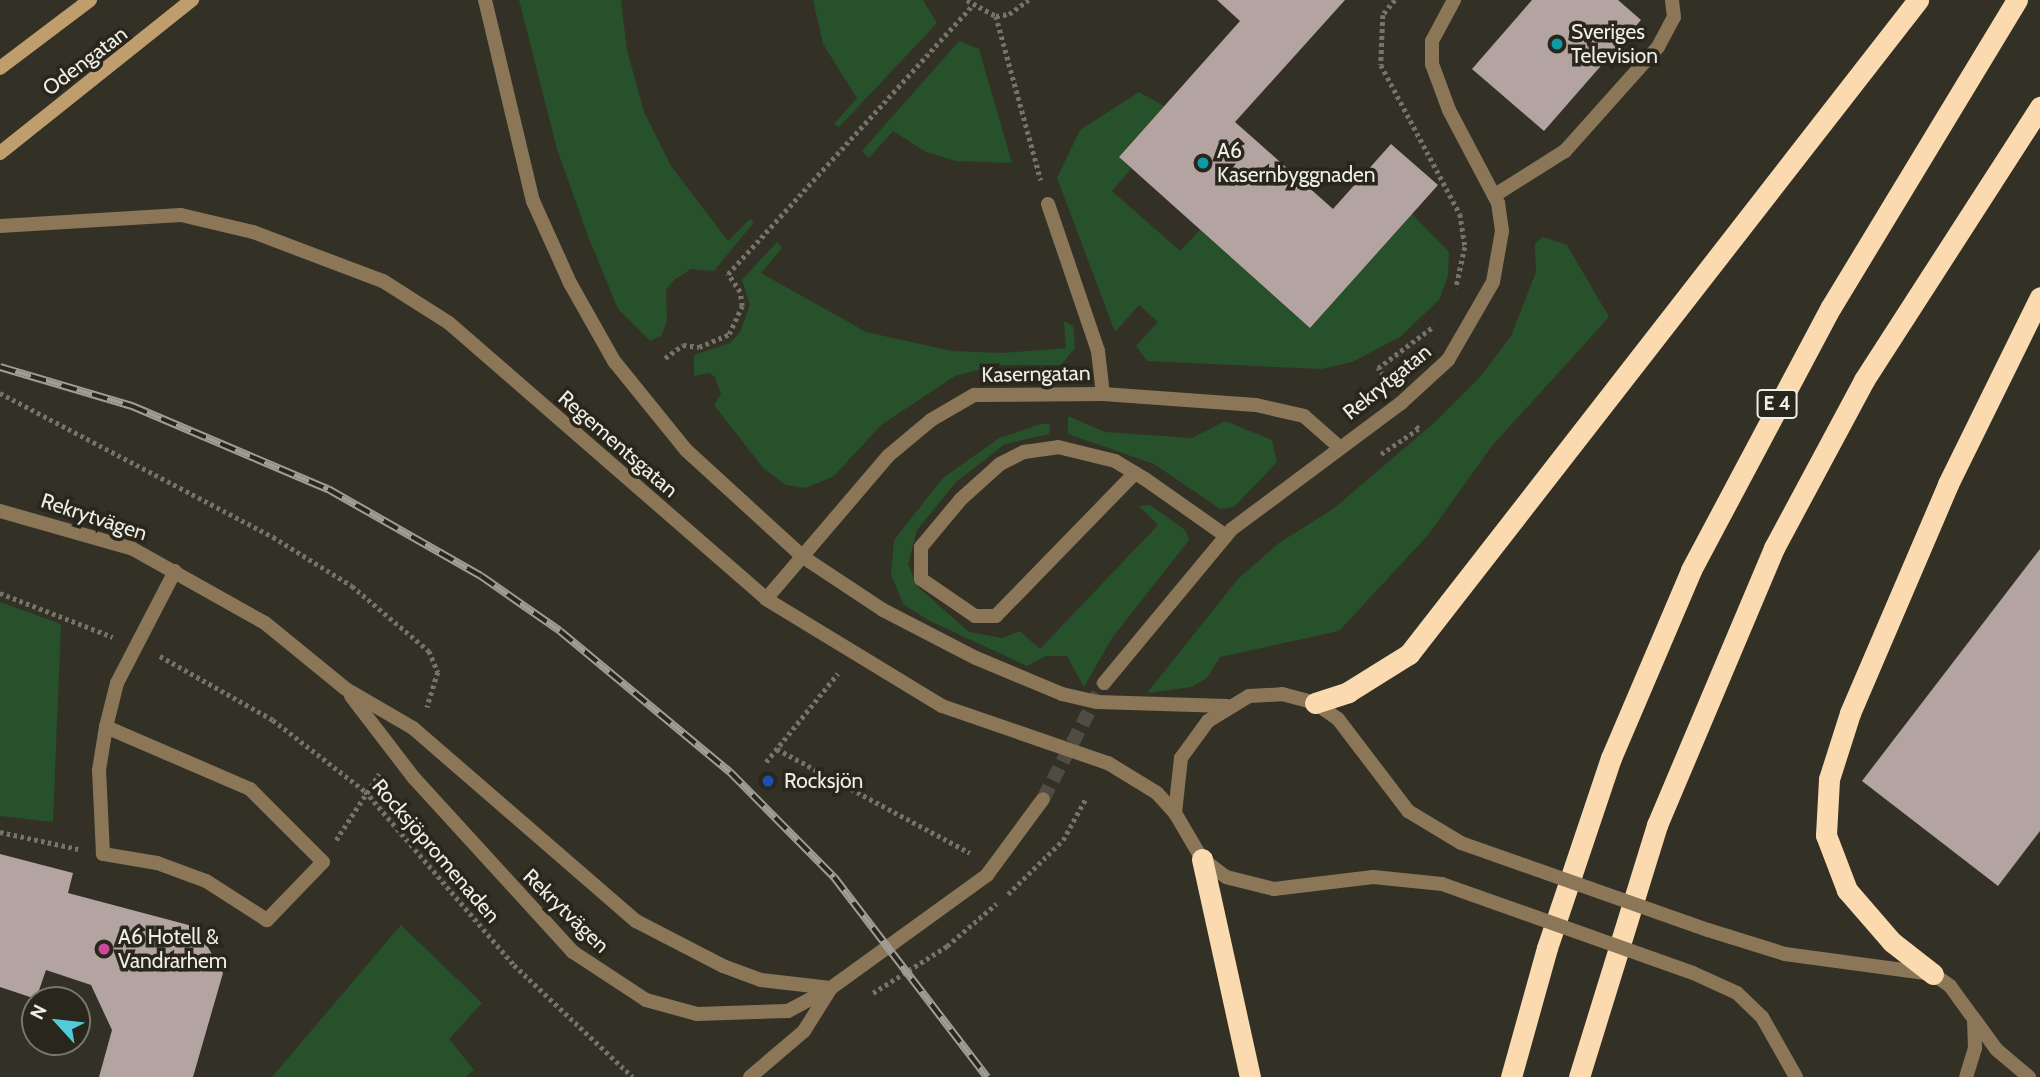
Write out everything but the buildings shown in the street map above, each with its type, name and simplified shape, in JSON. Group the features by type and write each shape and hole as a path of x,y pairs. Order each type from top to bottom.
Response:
{"highway":[{"path":"1315,702 1348,692 1409,654 1918,0"},
{"name":"E 4","path":"1511,1077 1547,948 1611,758 1691,570 1824,319 2017,0"},
{"path":"1579,1077 1657,825 1774,548 1864,380 2040,107"},
{"path":"1933,974 1892,942 1847,890 1826,835 1829,779 1850,713 1948,484 2040,297"},
{"path":"1202,859 1250,1077"}],"main road":[{"path":"0,68 90,0"},
{"name":"Odengatan","path":"0,153 192,0"}],"street":[{"name":"Regementsgatan","path":"485,0 534,201 608,350 686,450 803,557 883,610 1062,694 1097,702 1227,706"},
{"name":"Rekrytgatan","path":"1104,683 1226,536 1338,446 1401,403 1448,360 1493,282 1503,231 1495,195 1449,110 1432,64 1433,41 1454,0"},
{"path":"1495,195 1565,151 1658,47 1674,17 1672,0"},
{"path":"1048,204 1098,351 1103,394"},
{"name":"Regementsgatan","path":"0,226 100,215 181,215 253,232 383,281 449,323 766,599 942,706 1108,763 1157,793 1175,813 1202,859"},
{"name":"Kaserngatan","path":"766,599 888,456 931,420 974,395 1103,394 1256,405 1304,416 1338,446"},
{"path":"1135,473 996,616 975,616 921,579 921,547 961,499 1024,452 1058,447 1093,453 1135,473 1226,536"},
{"name":"Rekrytvägen","path":"0,511 133,549 175,570 265,623 346,689 413,728 635,921 723,967 761,980 831,988"},
{"path":"106,727 250,789 323,862 267,920 206,881 156,863 103,854 99,769 106,727 117,683 175,570"},
{"name":"Rekrytvägen","path":"346,689 394,754 573,952 646,1000 697,1014 745,1016 788,1011 831,988 987,875 1043,799"},
{"path":"1175,813 1181,758 1192,737 1227,706 1249,696 1282,694 1315,702 1338,719 1408,811 1461,843 1708,930 1785,954 1933,974 1950,986 1997,1050 2029,1077"},
{"path":"1202,859 1226,877 1273,889 1373,877 1442,884 1693,973 1737,993 1762,1017 1796,1077"},
{"path":"750,1077 804,1031 831,988"},
{"path":"1966,1077 1975,1048 1974,1019"}],"path":[{"path":"967,0 972,6 996,16 1009,14 1028,0"},
{"path":"1395,0 1383,15 1381,65 1460,214 1465,247 1451,298"},
{"path":"665,358 683,345 699,347 729,334 741,306 740,292 728,274 972,6"},
{"path":"996,16 1048,204"},
{"path":"1373,460 1418,429 1378,368 1409,350 1438,318"},
{"path":"0,393 273,537 352,586 412,633 438,672 413,728"},
{"name":"Rocksjöpromenaden","path":"0,593 136,646 273,720 365,791 514,965 633,1077"},
{"path":"766,762 840,669"},
{"path":"777,749 973,855"},
{"path":"323,862 365,791 394,754"},
{"path":"0,832 103,854"}],"green space":[{"path":"519,0 621,0 627,50 644,112 671,166 728,241 750,219 754,222 714,271 691,269 674,280 666,290 667,321 661,336 650,341 618,309 588,236 557,149"},
{"path":"813,0 923,0 937,23 839,127 834,124 857,98 823,44"},
{"path":"959,41 979,49 1012,163 956,161 926,152 893,131 869,158 862,151"},
{"path":"1139,92 1164,106 1119,157 1131,169 1112,191 1180,251 1200,230 1310,328 1412,214 1449,252 1448,276 1439,300 1400,337 1352,362 1321,369 1147,361 1136,346 1158,322 1139,305 1115,332 1057,178 1080,130"},
{"path":"1543,237 1567,245 1609,317 1492,446 1428,535 1339,631 1220,657 1207,678 1192,687 1147,693 1238,579 1279,543 1333,509 1434,423 1480,377 1511,336 1536,272 1535,243"},
{"path":"777,242 782,248 761,273 866,332 952,351 1002,353 1066,348 1064,321 1073,326 1075,348 1061,365 996,365 955,376 881,425 834,476 806,488 786,485 764,469 714,405 721,394 715,377 710,373 694,376 694,355 730,343 740,332 750,305 742,280"},
{"path":"1068,416 1105,432 1192,438 1225,421 1272,440 1277,462 1234,507 1220,509 1154,464 1068,434"},
{"path":"1041,424 1050,424 1049,434 1005,444 956,482 917,530 908,564 918,587 969,632 1002,638 1020,631 1040,649 1158,525 1139,506 1150,505 1185,530 1189,540 1112,638 1084,687 1067,656 1046,656 1027,666 930,621 904,605 891,575 894,540 943,478 999,438"},
{"path":"0,602 61,624 53,822 0,816"},
{"path":"401,925 482,1003 449,1039 474,1070 466,1077 272,1077"}],"tunnel":[{"path":"1043,799 1104,683"}],"railway":[{"path":"0,367 132,406 328,489 481,576 560,631 730,772 834,877 987,1077"}],"place":[{"name":"Sveriges Television","path":"1557,44"},
{"name":"A6 Kasernbyggnaden","path":"1203,163"},
{"name":"Rocksjön","path":"768,781"},
{"name":"A6 Hotell & Vandrarhem","path":"104,949"}]}
